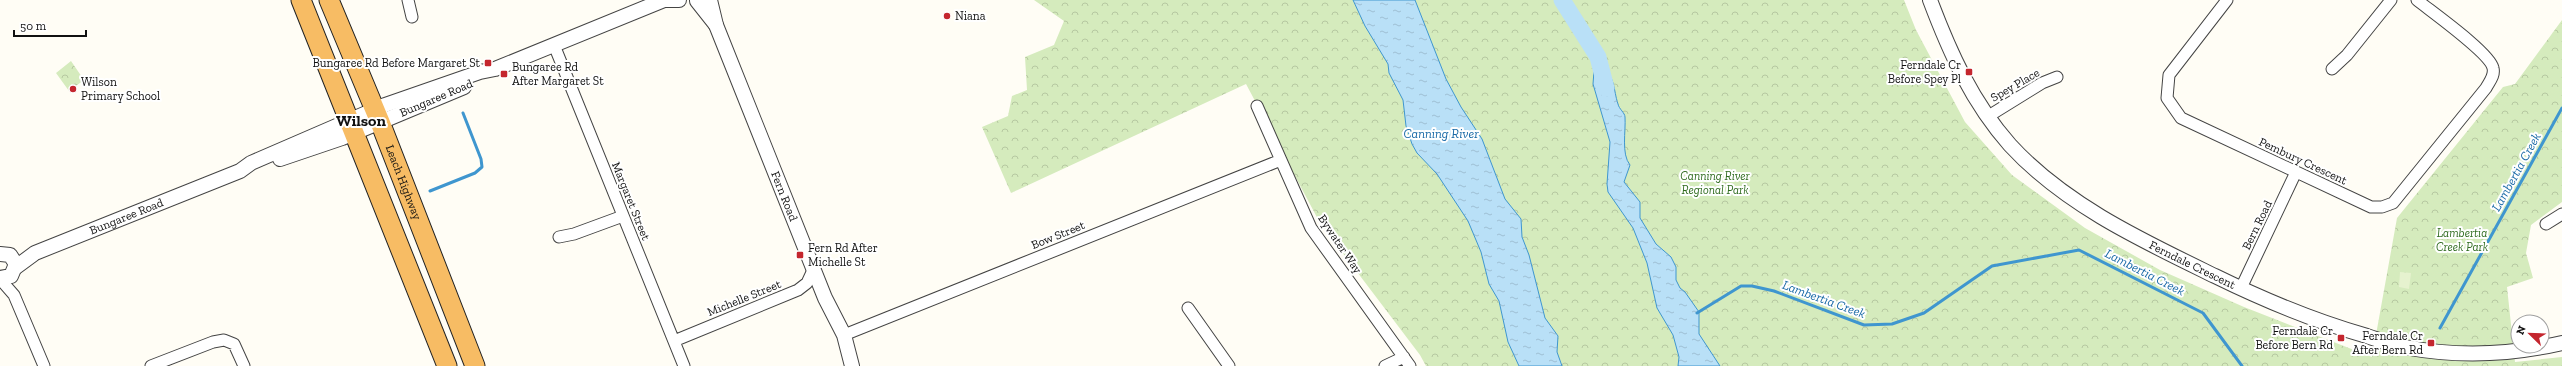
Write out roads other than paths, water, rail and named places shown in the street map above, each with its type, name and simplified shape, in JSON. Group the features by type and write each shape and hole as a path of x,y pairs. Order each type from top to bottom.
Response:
{"highway":[{"path":"301,0 447,366"},
{"name":"Leach Highway","path":"329,0 377,116 476,366"}],"street":[{"path":"408,0 412,17"},
{"name":"Bungaree Road","path":"0,278 7,278 8,258 35,253 240,171 251,163 484,78 495,69 664,0 679,0"},
{"path":"695,0 701,0"},
{"name":"Fern Road","path":"695,0 716,25"},
{"name":"Fern Road","path":"710,0 716,25 825,298 844,335 852,366"},
{"name":"Ferndale Crescent","path":"1930,0 1961,74 1987,117 2026,161 2083,204 2145,241 2241,288 2340,328 2403,347 2446,353 2496,353 2532,350 2562,343"},
{"name":"Pembury Crescent","path":"2227,0 2169,75 2168,98 2181,118 2371,206 2382,207 2393,203 2486,88 2494,70 2492,64 2482,52 2417,0"},
{"path":"2332,69 2346,55 2391,0"},
{"name":"Margaret Street","path":"554,45 684,366"},
{"name":"Spey Place","path":"1987,117 2042,83 2057,77"},
{"name":"Bywater Way","path":"1256,106 1311,228 1407,362"},
{"name":"Bow Street","path":"844,335 1281,160"},
{"name":"Bern Road","path":"2241,288 2296,172"},
{"path":"2546,224 2562,214"},
{"path":"559,237 574,234 623,216"},
{"path":"8,258 14,294 44,366"},
{"name":"Michelle Street","path":"674,341 798,290 807,283 814,268"},
{"path":"0,278 14,294"},
{"path":"1188,308 1229,366"},
{"path":"152,366 213,342 224,340 234,344 244,366"},
{"path":"1385,366 1407,362"}],"water":[{"name":"Canning River","path":"1353,0 1415,0 1446,79 1461,107 1482,139 1505,199 1521,219 1522,237 1529,255 1545,318 1558,336 1557,352 1562,366 1519,366 1508,342 1499,301 1489,284 1481,252 1468,221 1437,174 1417,153 1412,144 1406,126 1403,100 1389,73 1388,64 1365,26"},
{"path":"1601,66 1606,70 1612,79 1616,99 1625,115 1624,142 1627,160 1630,165 1624,182 1640,202 1640,218 1656,244 1671,257 1676,267 1676,280 1680,288 1685,292 1699,312 1699,334 1720,366 1678,366 1679,357 1673,335 1657,308 1647,263 1633,228 1608,192 1607,184 1610,142 1593,84 1594,71"}],"waterway":[{"path":"1562,0 1598,57 1606,88"},
{"name":"Lambertia Creek","path":"2440,328 2562,108"},
{"path":"430,191 475,173 482,167 481,159 463,113"},
{"name":"Lambertia Creek","path":"1697,313 1741,286 1752,286 1774,291 1864,325 1892,324 1924,313 1992,266 2079,250 2203,313 2242,366"}],"place":[{"name":"Niana","path":"947,16"},
{"name":"Bungaree Rd Before Margaret St","path":"488,63"},
{"name":"Ferndale Cr Before Spey Pl","path":"1969,72"},
{"name":"Bungaree Rd After Margaret St","path":"504,74"},
{"name":"Wilson Primary School","path":"73,89"},
{"name":"Fern Rd After Michelle St","path":"800,255"},
{"name":"Ferndale Cr Before Bern Rd","path":"2341,338"},
{"name":"Ferndale Cr After Bern Rd","path":"2431,343"}],"district":[{"name":"Wilson","path":"361,120"}],"park label":[{"name":"Canning River Regional Park","path":"1715,183"},
{"name":"Lambertia Creek Park","path":"2462,240"}]}
